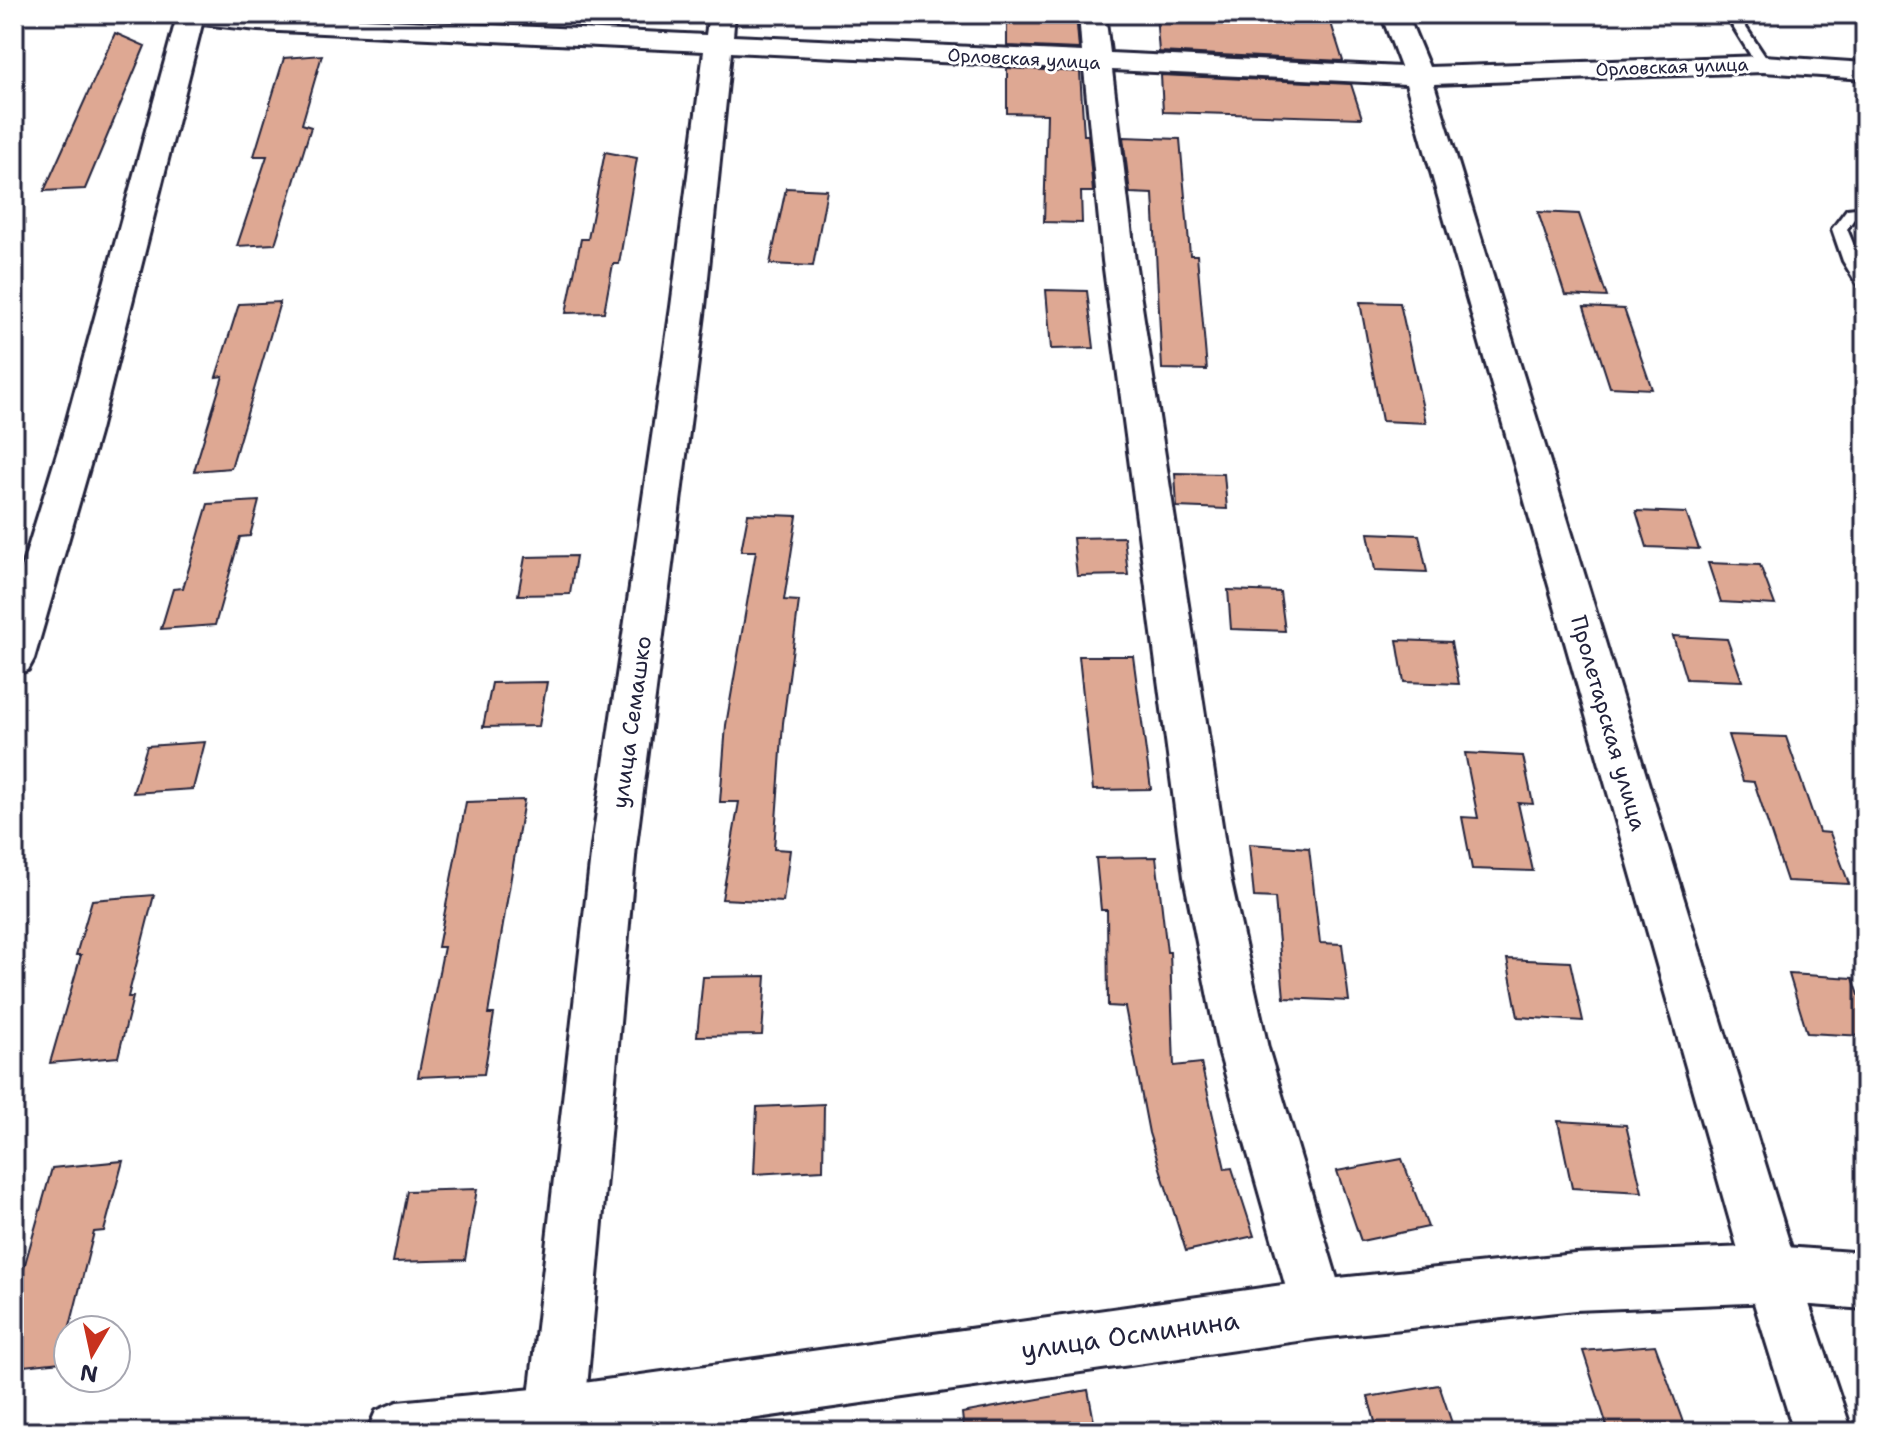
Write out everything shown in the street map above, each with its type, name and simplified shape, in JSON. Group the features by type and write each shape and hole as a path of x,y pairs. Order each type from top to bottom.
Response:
{"street":[{"name":"Орловская улица","path":"184,14 258,22 720,28 1097,63 1418,76 1763,64 1865,71"},
{"path":"14,659 81,434 191,14"},
{"path":"1092,14 1119,261 1207,877 1243,1048 1319,1309"},
{"name":"Пролетарская улица","path":"1394,14 1418,76 1772,1274 1823,1432"},
{"name":"улица Семашко","path":"554,1424 614,846 688,307 720,28"},
{"name":"улица Осминина","path":"397,1432 554,1424 1319,1309 1575,1282 1772,1274 1865,1281"}],"lane":[{"path":"1731,14 1763,64"},
{"path":"1865,211 1852,212 1839,229 1865,286"}],"building":[{"path":"1076,14 1079,49 1007,46 1007,16"},
{"path":"1156,14 1226,14 1228,23 1331,23 1343,61 1159,52"},
{"path":"115,33 145,46 85,189 44,191"},
{"path":"322,55 302,124 311,127 275,244 237,246 267,156 254,156 284,58"},
{"path":"1007,68 1080,72 1084,135 1088,135 1093,192 1081,192 1082,223 1044,222 1047,114 1007,113"},
{"path":"1161,75 1351,84 1362,118 1163,112"},
{"path":"1123,137 1180,139 1190,255 1197,255 1207,370 1162,369 1153,194 1130,193"},
{"path":"605,152 637,158 619,264 613,264 604,312 566,313 581,239 588,239"},
{"path":"786,188 827,190 813,266 770,264"},
{"path":"1538,212 1579,214 1607,297 1565,295"},
{"path":"1046,290 1087,291 1094,348 1051,349"},
{"path":"280,302 231,468 194,471 223,376 216,377 239,304"},
{"path":"1360,302 1400,303 1426,423 1382,421"},
{"path":"1584,307 1624,309 1652,389 1610,387"},
{"path":"1175,473 1224,474 1227,509 1177,507"},
{"path":"259,501 250,536 240,537 215,625 161,629 173,589 183,588 208,504"},
{"path":"1636,511 1686,513 1699,549 1647,547"},
{"path":"748,514 797,516 784,600 799,601 783,723 774,849 790,850 783,902 722,899 739,802 720,802 726,725 756,551 741,551"},
{"path":"1368,533 1419,535 1427,572 1375,570"},
{"path":"1124,537 1128,575 1077,576 1073,538"},
{"path":"576,556 570,594 518,595 525,557"},
{"path":"1708,563 1760,565 1775,605 1721,602"},
{"path":"1228,590 1280,592 1285,631 1231,629"},
{"path":"1673,636 1727,639 1742,681 1686,679"},
{"path":"1397,640 1451,642 1459,684 1404,682"},
{"path":"1079,656 1133,656 1151,789 1093,790"},
{"path":"547,682 539,726 483,727 492,683"},
{"path":"1728,735 1786,737 1819,832 1830,833 1849,884 1787,881 1754,782 1743,781"},
{"path":"205,742 193,789 133,793 147,746"},
{"path":"1465,753 1523,756 1533,804 1518,803 1533,871 1472,869 1462,817 1478,818"},
{"path":"524,800 488,1014 494,1014 484,1074 418,1077 444,947 438,947 466,802"},
{"path":"1249,844 1309,848 1320,943 1342,944 1349,1001 1284,998 1275,898 1254,897"},
{"path":"1156,857 1167,952 1170,952 1174,1066 1201,1063 1225,1169 1232,1168 1254,1236 1186,1251 1149,1133 1125,1007 1108,1006 1107,910 1101,910 1096,858"},
{"path":"154,895 128,997 133,997 118,1057 50,1063 81,955 76,955 92,900"},
{"path":"1507,959 1570,962 1583,1021 1518,1017"},
{"path":"1789,974 1853,978 1865,1012 1865,1036 1807,1033"},
{"path":"766,976 762,1035 697,1036 703,977"},
{"path":"824,1104 823,1170 754,1174 757,1107"},
{"path":"1558,1121 1626,1125 1642,1192 1572,1188"},
{"path":"1402,1159 1428,1227 1361,1241 1337,1171"},
{"path":"123,1161 104,1231 94,1232 73,1314 52,1314 52,1363 14,1367 14,1303 52,1168"},
{"path":"477,1189 465,1260 393,1262 407,1191"},
{"path":"1655,1345 1684,1425 1609,1432 1583,1351"},
{"path":"1439,1385 1455,1432 1378,1432 1368,1397"},
{"path":"1088,1390 1096,1432 964,1432 962,1413"}]}
